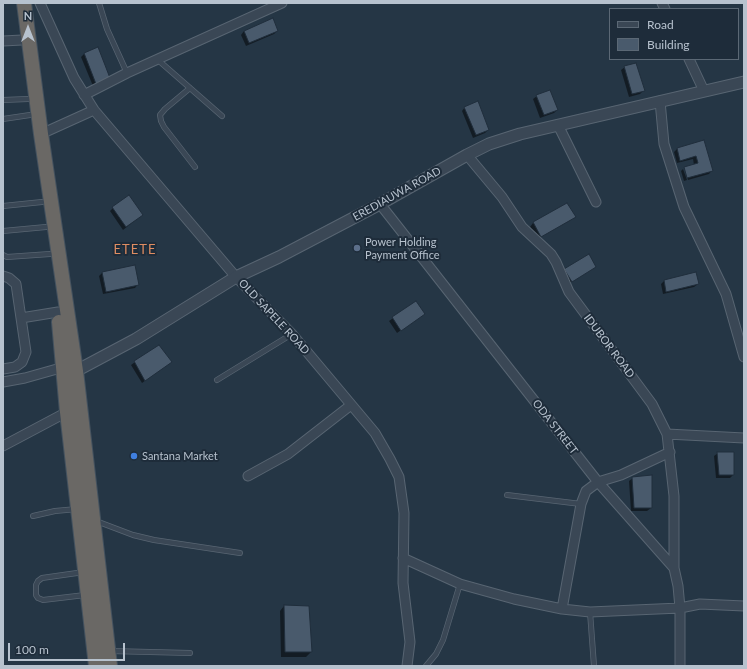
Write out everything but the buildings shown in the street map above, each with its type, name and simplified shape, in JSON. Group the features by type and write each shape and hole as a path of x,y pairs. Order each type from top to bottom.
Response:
{"highway":[{"path":"16,3 22,40 30,115 58,312 70,369 67,412 96,666"},
{"path":"24,3 70,369 93,520 110,666"}],"street":[{"name":"OLD SAPELE ROAD","path":"40,3 74,78 94,110 236,277 292,334 374,433 399,477 404,513 403,583 410,642 407,666"},
{"path":"84,95 127,73 282,3"},
{"path":"3,41 22,40"},
{"path":"689,60 704,91"},
{"name":"EREDIAUWA ROAD","path":"70,369 136,339 236,277 279,257 380,204 489,144 558,125 744,82"},
{"path":"660,102 664,144 684,207 726,294 744,358"},
{"path":"41,134 94,110"},
{"path":"558,125 596,202"},
{"name":"IDUBOR ROAD","path":"467,155 502,197 522,228 551,254 569,292 652,404 667,434 670,452 674,496 674,568"},
{"name":"ODA STREET","path":"380,204 598,482 674,568 678,586 680,608 680,666"},
{"path":"3,276 9,278 16,284 26,352 22,362 15,367 3,369"},
{"path":"21,318 58,312"},
{"path":"3,382 70,369"},
{"path":"248,476 288,454 351,405"},
{"path":"3,446 67,412"},
{"path":"667,434 744,438"},
{"path":"562,609 581,504 586,491 598,482 621,475 670,452"},
{"path":"403,558 460,584 514,599 562,609 590,612 680,608 700,604 744,606"}],"lane":[{"path":"99,3 108,29 127,73"},
{"path":"158,60 222,116"},
{"path":"190,88 160,114 164,127 195,167"},
{"path":"3,100 28,99"},
{"path":"3,119 30,115"},
{"path":"3,206 42,202"},
{"path":"3,231 46,227"},
{"path":"3,256 50,254"},
{"path":"217,380 292,334"},
{"path":"507,495 581,504"},
{"path":"33,516 54,511 79,509"},
{"path":"93,520 133,535 154,540 240,553"},
{"path":"86,572 42,578 38,580 36,585 36,595 38,598 43,600 89,595"},
{"path":"426,666 436,654 443,640 460,584"},
{"path":"590,612 594,666"},
{"path":"108,651 190,653"}],"place":[{"name":"Power Holding Payment Office","path":"357,248"},
{"name":"Santana Market","path":"134,456"}],"district":[{"name":"ETETE","path":"135,250"}]}
